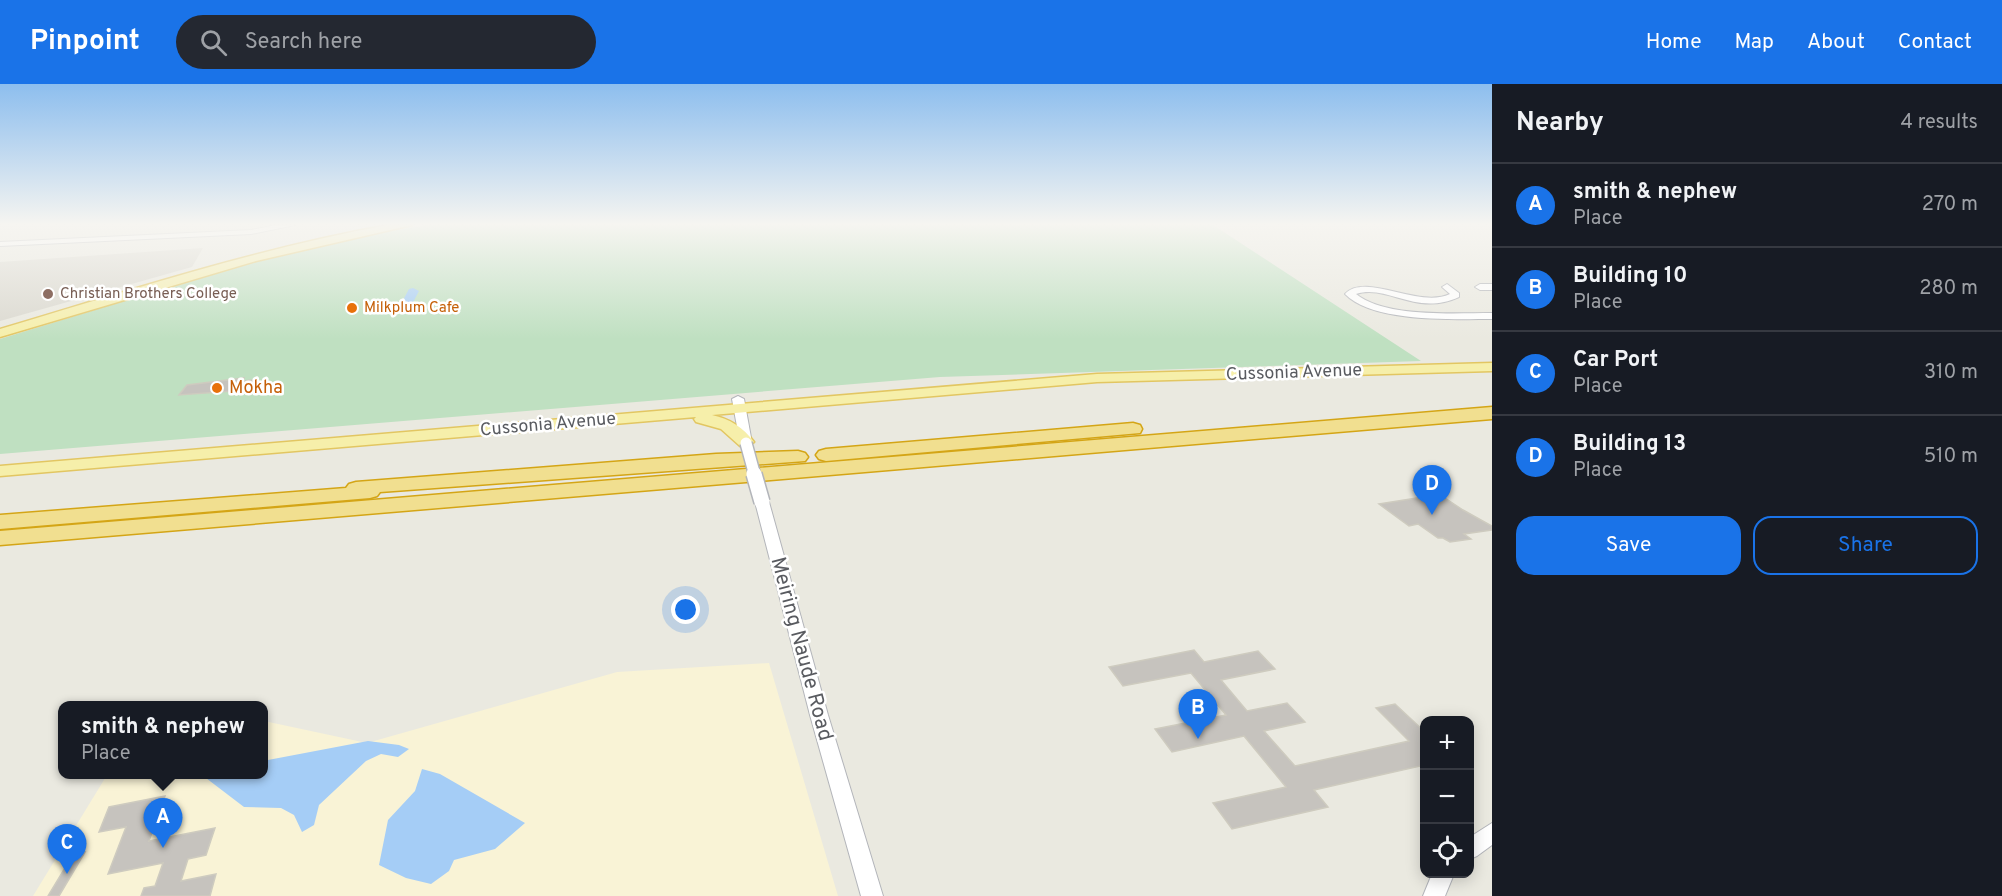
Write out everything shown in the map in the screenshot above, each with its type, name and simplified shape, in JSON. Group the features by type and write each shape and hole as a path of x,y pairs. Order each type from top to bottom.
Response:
{"highway":[{"path":"0,522 1492,399"},
{"path":"0,538 1492,413"},
{"path":"0,512 411,484 703,461 798,457"},
{"path":"0,548 377,506"}],"main road":[{"path":"0,328 227,263"},
{"path":"0,333 239,263"},
{"name":"Cussonia Avenue","path":"0,462 739,404 981,380 1492,367"},
{"name":"Cussonia Avenue","path":"0,471 612,420 739,404 805,404 1096,378"},
{"path":"746,442 751,420 758,413 805,404"},
{"path":"612,420 631,422 711,419 731,426 746,442"}],"street":[{"path":"1446,287 1456,295 1438,301 1366,289 1355,290 1350,294 1363,304 1394,311 1492,316"},
{"path":"1480,287 1492,287"},
{"name":"Meiring Naude Road","path":"739,404 746,442 813,695 872,896"},
{"path":"1474,846 1492,833"},
{"path":"1434,896 1441,878"}],"shaded area":[{"name":"Christian Brothers College","path":"0,263 194,263 192,267 0,321"},
{"path":"769,663 838,896 33,896 105,779 268,779 268,722 367,743 617,672"}],"green space":[{"path":"248,263 1271,263 1421,361 940,377 0,454 0,339"}],"water":[{"path":"368,741 399,745 409,749 398,757 381,754 366,761 319,805 314,825 302,832 294,815 281,808 244,807 207,779 268,779 268,760"},
{"path":"422,769 440,774 525,823 495,849 454,860 449,871 431,884 406,878 379,865 388,820 415,791"}],"building":[{"name":"Mokha","path":"244,378 243,381 254,380 247,390 179,395 187,385"},
{"path":"1430,488 1492,526 1492,530 1464,534 1471,539 1450,542 1438,538 1418,524 1409,526 1379,504 1423,497 1414,491"},
{"path":"1194,650 1204,662 1258,651 1275,669 1221,680 1247,711 1287,703 1305,722 1264,731 1295,766 1409,741 1376,708 1395,704 1420,727 1420,766 1314,790 1328,807 1232,829 1213,803 1286,787 1244,736 1172,752 1155,729 1226,715 1191,673 1123,686 1109,667"},
{"path":"165,796 149,841 215,828 206,855 188,859 181,881 216,874 210,896 141,896 144,888 155,886 163,863 108,874 126,827 99,832 109,807"},
{"path":"85,852 59,896 48,896 74,853"}],"waterway":[{"path":"407,304 413,291"}],"place":[{"name":"Christian Brothers College","path":"48,294"},
{"name":"Milkplum Cafe","path":"352,308"},
{"name":"Mokha","path":"217,388"},
{"name":"Building 13","path":"1432,515"},
{"name":"Building 10","path":"1198,739"},
{"name":"smith & nephew","path":"163,848"},
{"name":"Car Port","path":"67,874"}]}
